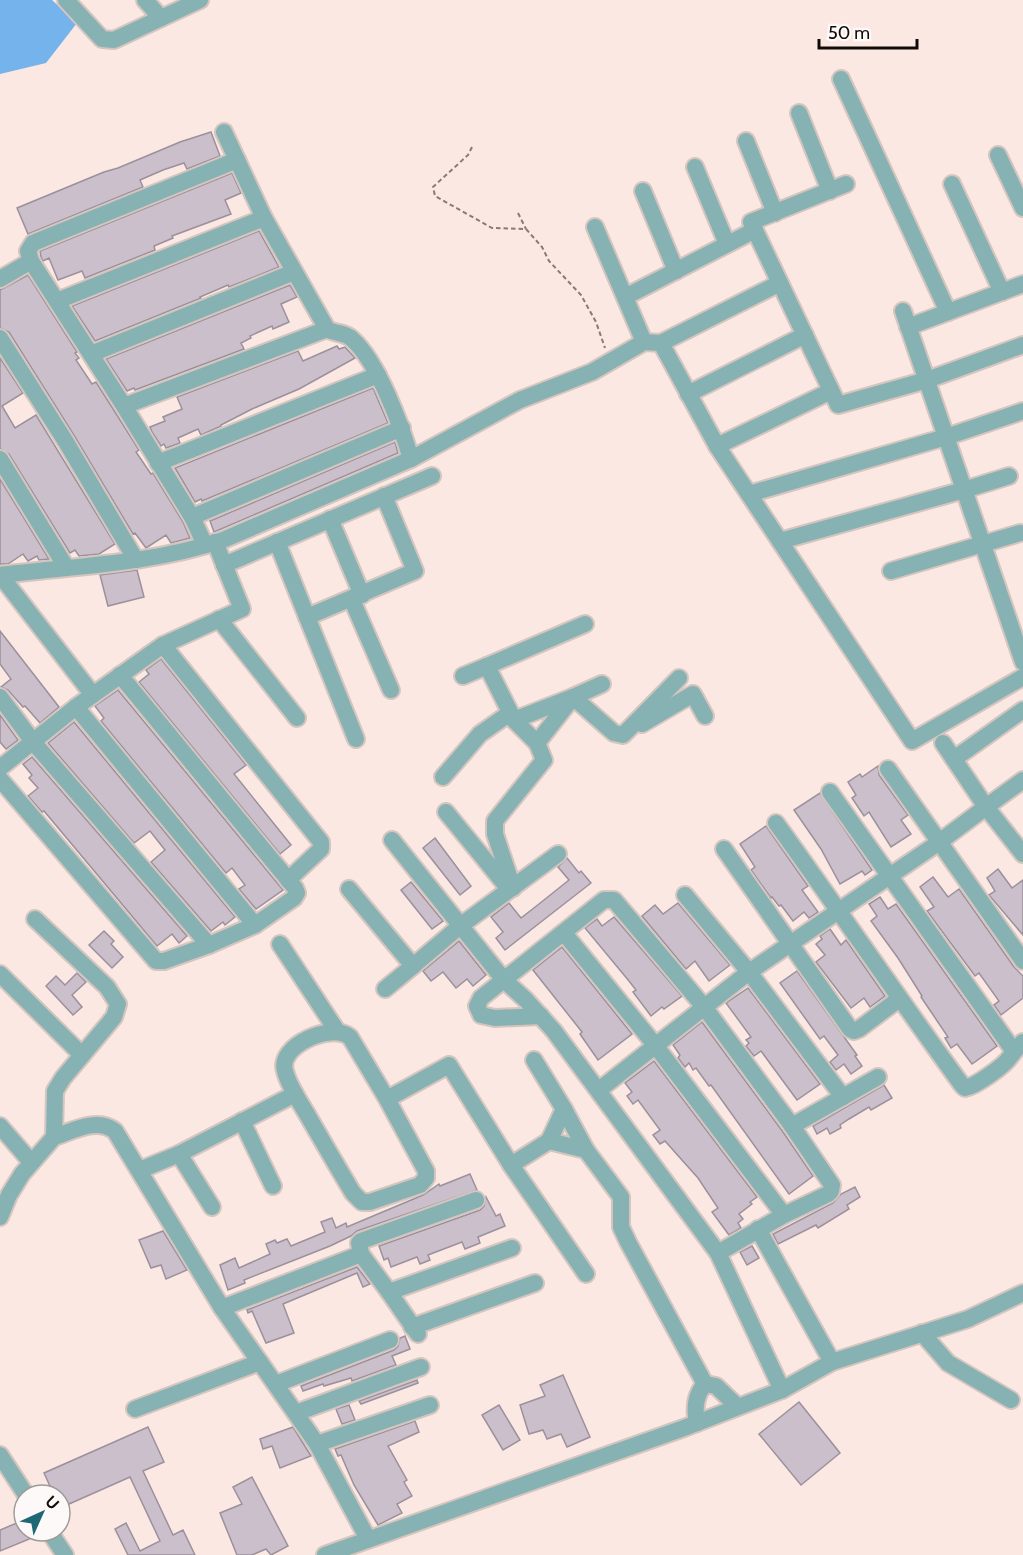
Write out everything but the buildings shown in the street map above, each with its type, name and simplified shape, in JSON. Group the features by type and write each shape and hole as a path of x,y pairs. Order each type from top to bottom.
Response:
{"street":[{"path":"66,0 102,39 114,40 200,0"},
{"path":"145,0 161,18"},
{"path":"841,79 948,312"},
{"path":"799,113 830,191"},
{"path":"224,132 264,218 327,329 334,333 347,334 353,339 378,375 402,428 411,459"},
{"path":"746,141 775,213"},
{"path":"998,155 1023,208"},
{"path":"0,768 76,707 163,645 242,609 224,565 31,261 28,251 33,243 237,160"},
{"path":"695,167 727,244"},
{"path":"846,184 751,222 838,405 927,380 1023,345"},
{"path":"952,184 1002,292"},
{"path":"643,191 676,271"},
{"path":"57,301 264,218"},
{"path":"595,227 625,297 652,343 688,394 717,446 912,741 1023,677"},
{"path":"625,297 754,230"},
{"path":"0,279 31,261"},
{"path":"91,354 294,272"},
{"path":"0,575 135,560 210,544 411,459 520,400 592,372 780,283"},
{"path":"1023,284 948,312 906,319 1023,662"},
{"path":"124,406 327,329"},
{"path":"688,394 805,335"},
{"path":"0,338 66,442 135,560"},
{"path":"158,463 378,375"},
{"path":"717,446 831,390"},
{"path":"749,494 946,437 1023,411"},
{"path":"192,517 402,428"},
{"path":"0,459 66,567"},
{"path":"224,565 432,476"},
{"path":"780,541 1010,476"},
{"path":"307,617 415,571 384,496"},
{"path":"330,519 391,690"},
{"path":"891,571 1020,533"},
{"path":"277,542 356,739"},
{"path":"0,575 93,695"},
{"path":"219,619 297,717"},
{"path":"463,676 585,624"},
{"path":"163,645 321,842 321,849 288,880"},
{"path":"487,666 512,717 537,743 544,760 495,821 499,847 511,889"},
{"path":"0,779 156,961 164,961 209,945 255,925 294,898 297,893 288,880 120,675"},
{"path":"622,735 679,678"},
{"path":"443,777 480,735 512,717 573,698 602,684"},
{"path":"573,698 614,733 622,735 693,694 705,716"},
{"path":"0,698 34,742 209,945"},
{"path":"537,743 573,698"},
{"path":"76,707 255,925"},
{"path":"954,759 1023,710"},
{"path":"943,743 986,807 1023,854"},
{"path":"888,769 1023,961"},
{"path":"599,1090 749,972 938,843 1023,780"},
{"path":"776,823 840,911 899,999 965,1088 970,1087 1010,1058 1018,1046 889,877 830,792"},
{"path":"446,812 511,889"},
{"path":"392,840 504,980 541,1016 599,1090 718,1253 782,1390"},
{"path":"499,847 537,868"},
{"path":"724,849 786,948 850,1029 854,1031 859,1029 899,999"},
{"path":"385,989 460,926 558,854"},
{"path":"349,889 413,966"},
{"path":"685,895 749,972 843,1097"},
{"path":"541,1016 495,1018 481,1015 477,1011 478,1002 604,900 614,900 705,1008 792,1126 832,1185 828,1194 784,1215 718,1253"},
{"path":"35,919 107,987 118,1004 114,1017 63,1078 55,1091 54,1137"},
{"path":"564,933 655,1045 784,1215"},
{"path":"280,944 337,1031"},
{"path":"0,974 82,1055"},
{"path":"344,1032 350,1037 387,1099 426,1171 426,1178 420,1185 370,1202 362,1202 353,1193 295,1094 284,1070 284,1061 288,1053 314,1035 344,1032"},
{"path":"534,1060 586,1150 621,1197 621,1227 705,1384"},
{"path":"387,1099 449,1065 511,1165 586,1274"},
{"path":"792,1126 878,1077"},
{"path":"140,1170 179,1154 295,1094"},
{"path":"511,1165 549,1142 564,1109"},
{"path":"243,1121 273,1186"},
{"path":"0,1217 4,1190 54,1137 98,1124 108,1125 115,1131 222,1308 317,1444 360,1546"},
{"path":"0,1126 31,1162"},
{"path":"549,1142 586,1150"},
{"path":"179,1154 212,1207"},
{"path":"476,1200 361,1240 359,1243 361,1254 415,1330 535,1283"},
{"path":"758,1229 832,1362"},
{"path":"389,1292 512,1248"},
{"path":"222,1308 361,1254"},
{"path":"325,1555 360,1546 697,1423 782,1390 832,1362 968,1319 1023,1293"},
{"path":"922,1333 948,1363 1011,1400"},
{"path":"276,1384 390,1340"},
{"path":"135,1409 260,1362"},
{"path":"296,1413 421,1366"},
{"path":"705,1384 716,1386 736,1406"},
{"path":"697,1423 696,1399 705,1384"},
{"path":"317,1444 430,1406"},
{"path":"0,1455 18,1483"}],"path":[{"path":"471,147 468,155 433,187 435,196 492,228 526,229"},
{"path":"518,213 526,229 542,247 549,261 581,295 591,312 610,362"}],"water":[{"path":"0,0 52,0 77,23 46,63 0,74"}]}
